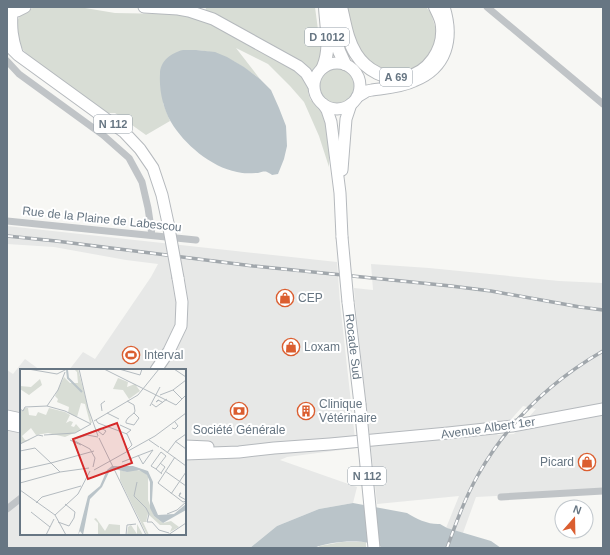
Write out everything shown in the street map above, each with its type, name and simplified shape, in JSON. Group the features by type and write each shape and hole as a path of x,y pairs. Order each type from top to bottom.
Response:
{"highway":[{"name":"D 1012","path":"323,67 327,52 325,7"},
{"name":"D 1012","path":"333,7 337,42 345,64"},
{"name":"A 69","path":"341,7 349,39 356,54 363,63 372,70 393,78 416,74 434,59 442,38 440,18 435,7"}],"main road":[{"path":"18,56 13,42 10,12 21,10 25,7"},
{"path":"144,7 178,9 213,19 298,66 306,73 313,85 314,92 318,99 328,107 345,107 354,100 360,89 360,82 357,74 352,68 338,62 330,63 323,67 318,72 313,85"},
{"name":"A 69","path":"354,100 367,91 414,82 433,70 441,61 446,48 449,33 448,21 444,7"},
{"name":"N 112","path":"7,44 18,56 124,132 140,149 153,168 162,195 168,222 182,302 180,326 169,351 157,369"},
{"name":"Rocade Sud","path":"340,193 346,119 354,100"},
{"name":"Rocade Sud","path":"323,104 327,110 331,122 340,193 342,237 348,302 360,404 374,548"},
{"name":"Avenue Albert 1er","path":"274,448 435,435 512,426 603,409"},
{"path":"7,416 20,419"},
{"path":"7,424 20,427"},
{"path":"186,446 238,446 274,448"},
{"path":"186,454 239,452 274,448"}],"street":[{"path":"488,7 603,104"},
{"path":"7,61 19,74 103,135 129,158 142,182 152,235"},
{"name":"Rue de la Plaine de Labescou","path":"7,221 196,240"},
{"path":"501,497 603,492"},
{"path":"7,510 20,499"},
{"path":"7,510 20,503"}],"shaded area":[{"path":"34,7 79,7 115,13 170,14 197,17 216,25 298,70 309,86 308,92 310,99 323,114 329,130 329,167 319,136 304,102 268,64 236,48 260,79 241,65 221,55 200,50 177,52 163,103 170,121 146,135 115,113 104,113 33,61 23,50 18,39 16,29 17,21 20,16"},
{"path":"315,7 321,53 318,63 312,71 309,70 205,12 206,8"},
{"path":"345,7 426,7 431,13 436,30 435,43 422,64 414,70 403,73 391,72 377,68 368,62 356,44"},
{"path":"183,50 215,52 227,57 260,79 271,90 286,126 287,146 278,174 272,175 267,172 240,173 227,169 208,160 183,138 168,117 162,99 160,69 164,61 170,55"},
{"path":"341,68 350,73 354,79 354,93 350,99 341,104 333,104 324,99 320,93 319,82 324,73 330,69"},
{"path":"7,226 337,262 356,448 287,457 280,460 357,487 353,503 319,509 277,526 250,548 7,548 7,370 13,374 25,359 39,369 20,369 20,535 186,535 186,369 70,369 83,352 95,359 151,277 158,264 126,260 54,247 7,244"},
{"path":"371,264 429,268 559,281 603,283 603,490 476,497 463,533 446,528 459,496 377,504 354,288 373,290","holes":["523,406 536,409 514,434 497,435"]},
{"path":"353,503 407,513 432,524 440,524 447,528 491,541 501,548 383,548 368,543 339,542 314,548 250,548 277,526 319,509"},
{"path":"342,542 366,542 366,548 320,548 319,546"}],"railway":[{"path":"7,236 253,266 451,286 491,291 603,310"},
{"path":"447,548 473,484 503,437 532,404 549,389 603,351"}],"place":[{"name":"CEP","path":"285,298"},
{"name":"Loxam","path":"291,347"},
{"name":"Interval","path":"131,355"},
{"name":"Société Générale","path":"239,411"},
{"name":"Clinique Vétérinaire","path":"306,411"},
{"name":"Picard","path":"587,462"}]}
